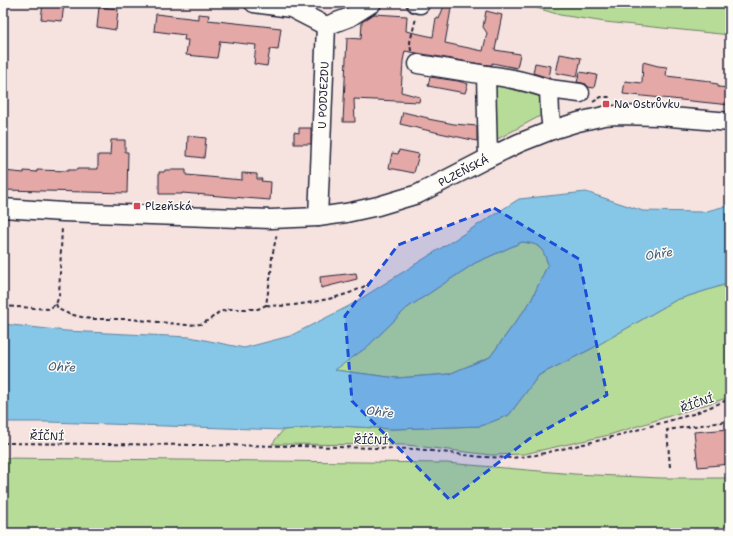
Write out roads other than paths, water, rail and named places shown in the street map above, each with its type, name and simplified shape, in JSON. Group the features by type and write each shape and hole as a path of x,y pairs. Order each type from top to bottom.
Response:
{"street":[{"path":"254,3 291,8 326,26 350,17 372,3"},
{"name":"U PODJEZDU","path":"318,217 326,26"},
{"path":"418,64 512,78 550,89 580,93"},
{"path":"486,75 488,158"},
{"path":"550,89 550,114 552,130"},
{"name":"PLZEŇSKÁ","path":"3,208 63,212 277,218 318,217 378,206 418,194 519,143 552,130 604,116 659,116 730,122"}],"water":[{"name":"Ohře","path":"586,192 643,211 703,212 730,205 730,283 676,300 591,349 539,375 509,415 481,426 393,429 339,426 283,430 48,422 3,422 3,324 66,331 190,337 244,348 290,336 349,306 519,199","holes":["522,242 540,247 548,264 531,301 490,357 449,374 397,378 335,370 367,347 407,308 475,263"]}],"place":[{"name":"Na Ostrůvku","path":"606,104"},
{"name":"Plzeňská","path":"137,206"}]}
